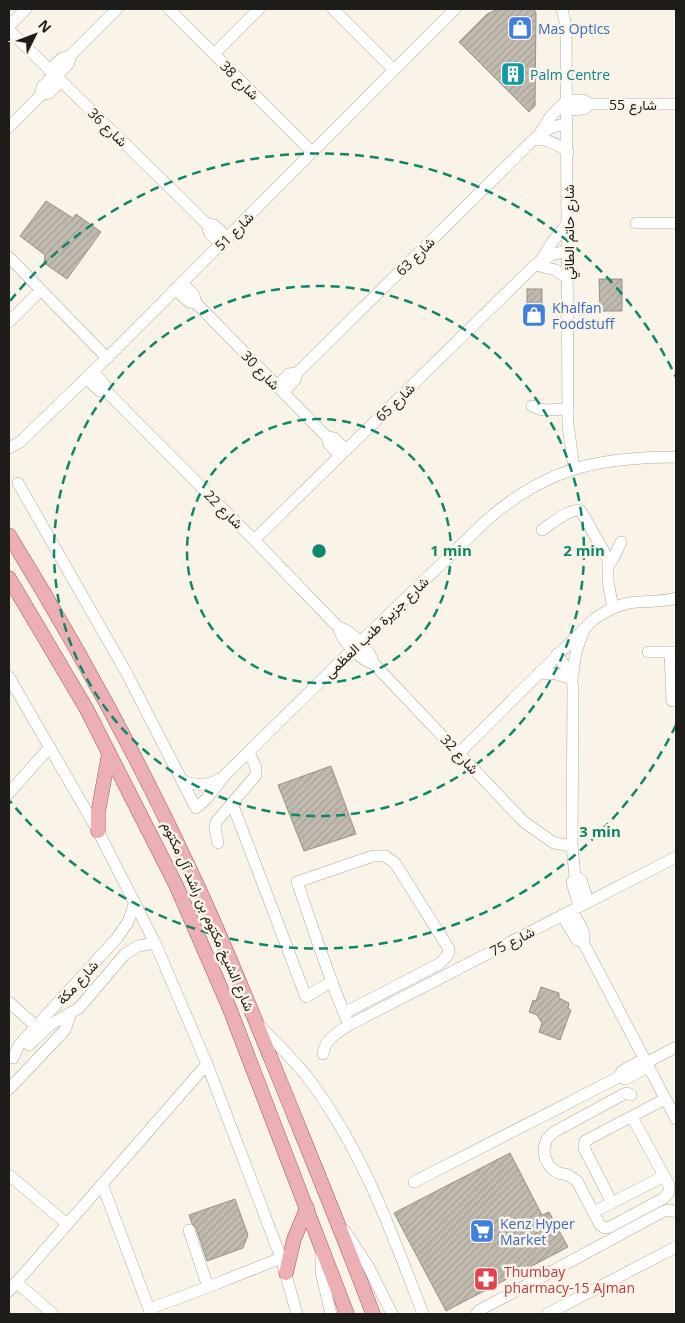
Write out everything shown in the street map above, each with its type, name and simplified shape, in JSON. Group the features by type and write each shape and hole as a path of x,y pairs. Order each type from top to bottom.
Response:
{"main road":[{"name":"شارع الشيخ مكتوم بن راشد آل مكتوم","path":"9,535 70,638 156,798 197,884 339,1224 373,1314"},
{"name":"شارع الشيخ مكتوم بن راشد آل مكتوم","path":"9,578 86,708 172,877 200,938 348,1314"},
{"path":"98,831 98,813 109,753"},
{"path":"286,1273 290,1250 307,1208"}],"street":[{"path":"9,26 26,9"},
{"path":"9,127 41,95 42,88 55,76 62,58 70,56 117,9"},
{"name":"شارع 38","path":"169,9 312,152"},
{"path":"214,54 259,9"},
{"path":"333,9 394,70"},
{"name":"شارع 51","path":"9,448 20,442 90,375 455,9"},
{"name":"شارع حاتم الطائي","path":"562,9 566,26 568,152 568,409 569,442 574,468"},
{"name":"شارع حاتم الطائي","path":"566,26 571,9"},
{"name":"شارع 36","path":"9,30 207,224 214,225 224,241"},
{"name":"شارع 55","path":"567,105 584,109 590,104 676,104"},
{"name":"شارع 63","path":"280,389 295,380 297,372 536,137 551,116 567,105"},
{"name":"شارع 63","path":"536,137 552,127 567,124"},
{"path":"536,137 548,140 568,152"},
{"name":"شارع 65","path":"254,540 537,263 568,223"},
{"path":"636,223 676,224"},
{"name":"شارع 65","path":"537,263 553,254 568,251"},
{"path":"9,257 107,358"},
{"path":"537,263 556,270 568,279"},
{"name":"شارع 30","path":"179,286 194,295 196,303 327,437 334,438 343,453"},
{"path":"9,322 41,290"},
{"name":"شارع 22","path":"90,375 105,385 107,392 339,628 340,636 356,646"},
{"path":"532,406 543,410 568,409"},
{"name":"شارع جزيرة طنب العظمى","path":"182,780 196,808 226,774 356,646 498,510 524,492 574,468 609,460 676,457"},
{"path":"18,483 126,672 182,780"},
{"path":"542,530 572,510 578,510 583,514 609,564 608,582 613,608"},
{"path":"609,564 614,559 621,542"},
{"path":"459,753 557,654 602,613 636,602 664,601 676,598"},
{"path":"664,601 676,604"},
{"path":"585,627 576,652 572,678 574,696 572,842 575,877 572,883 577,940 583,942 676,1119"},
{"name":"شارع 32","path":"356,646 366,662 373,662 524,822 551,840 558,836 572,842"},
{"path":"648,652 673,652 672,701"},
{"path":"557,654 572,678"},
{"path":"539,673 556,674 572,678"},
{"path":"9,677 98,831 154,943 207,1064 281,1258 297,1314"},
{"path":"9,793 50,747"},
{"path":"218,843 215,829 216,822 256,775 256,768 249,752"},
{"name":"شارع جزيرة طنب العظمى","path":"182,780 196,785 203,785 217,780 226,774"},
{"path":"232,803 306,997 332,981"},
{"path":"344,1013 439,964 448,955 449,949 436,926 395,863 381,855 297,882 332,981 344,1013 349,1026"},
{"name":"شارع 75","path":"324,1054 328,1041 349,1026 676,857"},
{"name":"شارع مكة","path":"11,1060 40,1029 117,938 128,922 135,902"},
{"name":"شارع مكة","path":"40,1029 70,1015 88,1000 125,954 138,946 154,943"},
{"path":"9,1002 40,1029"},
{"path":"9,1089 65,1030 70,1015"},
{"path":"255,1020 308,1078 339,1124 379,1202 423,1314"},
{"path":"414,1182 620,1077 626,1079 646,1063 676,1047"},
{"path":"53,1314 12,1286 207,1064"},
{"path":"631,1095 624,1094 560,1128 550,1135 545,1144 544,1153 547,1163 553,1170 576,1181 600,1225 605,1228 667,1196 670,1188 632,1117"},
{"path":"612,1203 585,1151 584,1144 588,1139 665,1099"},
{"path":"9,1175 67,1224"},
{"path":"594,1212 664,1176"},
{"path":"102,1184 150,1312 281,1258"},
{"path":"476,1314 480,1310 664,1211 671,1210 676,1212"},
{"path":"339,1224 368,1266 392,1314"},
{"path":"188,1230 208,1287"},
{"path":"322,1246 321,1272 331,1314"},
{"path":"547,1314 566,1310 676,1247"}],"building":[{"name":"Palm Centre","path":"498,9 532,9 536,12 535,106 529,112 459,42 487,14"},
{"path":"46,201 73,218 76,214 101,232 67,279 44,263 45,255 20,236"},
{"path":"599,279 622,279 622,311 600,311"},
{"path":"527,289 542,289 542,318 527,318"},
{"path":"331,766 356,834 304,851 278,785"},
{"path":"541,987 559,993 559,998 569,1003 568,1008 571,1010 560,1040 539,1032 542,1023 537,1015 529,1012 533,1000 536,1001"},
{"name":"Kenz Hyper Market","path":"510,1153 542,1215 549,1212 568,1247 446,1311 394,1213"},
{"path":"235,1199 248,1235 243,1248 207,1261 196,1228 192,1224 189,1215"}],"place":[{"name":"Mas Optics","path":"520,28"},
{"name":"Palm Centre","path":"513,74"},
{"name":"Khalfan Foodstuff","path":"534,315"},
{"name":"Kenz Hyper Market","path":"482,1231"},
{"name":"Thumbay pharmacy-15 Ajman","path":"486,1279"}]}
